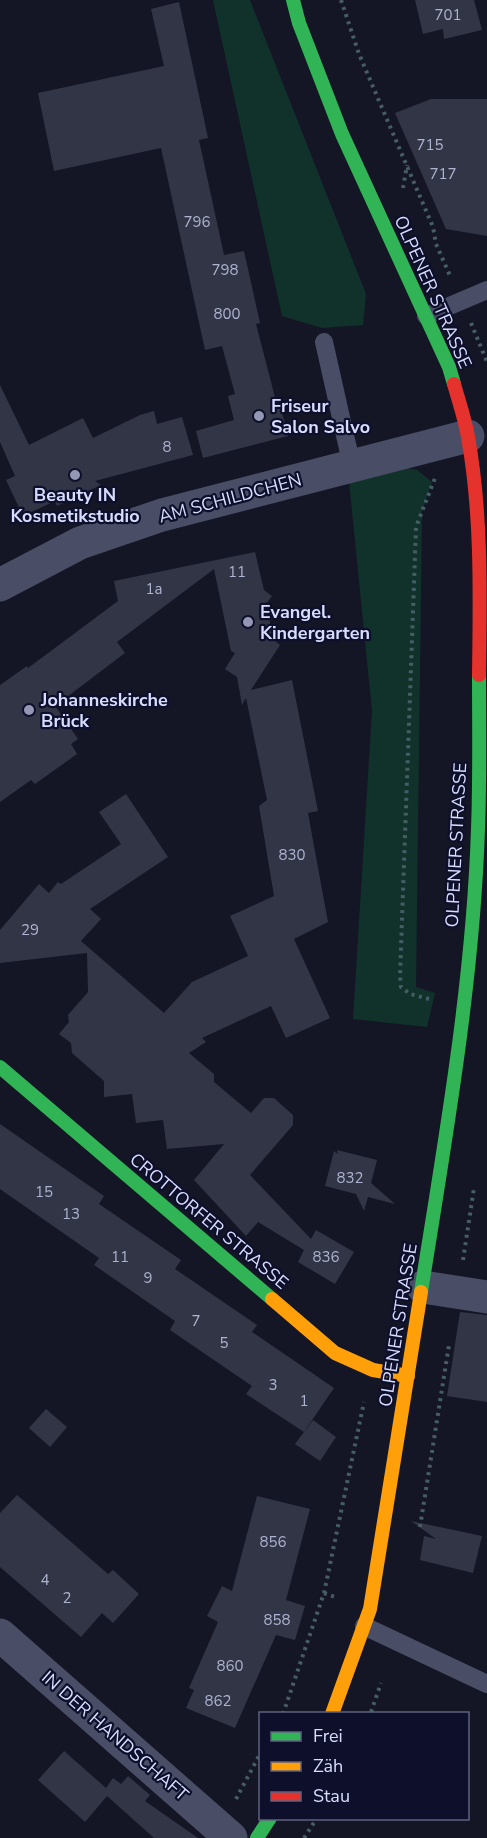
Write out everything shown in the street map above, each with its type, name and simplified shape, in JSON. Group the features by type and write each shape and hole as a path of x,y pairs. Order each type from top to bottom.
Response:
{"main road":[{"name":"OLPENER STRASSE","path":"293,0 299,23 342,134 449,367 455,439 476,498 480,575 478,830 470,939 452,1099 370,1609 332,1712"},
{"name":"CROTTORFER STRASSE","path":"0,1067 335,1353 373,1370 408,1376"},
{"path":"257,1838 269,1820"}],"street":[{"name":"AM SCHILDCHEN","path":"0,585 80,543 162,515 455,439"},
{"path":"423,1287 487,1297"},
{"name":"IN DER HANDSCHAFT","path":"0,1635 231,1838"}],"lane":[{"path":"426,316 487,290"},
{"path":"324,342 354,465"},
{"path":"364,1626 487,1684"}],"path":[{"path":"341,0 359,54 433,227 436,244 487,362"},
{"path":"433,1000 410,994 401,987 400,976 416,527 442,462 455,439"},
{"path":"283,1712 324,1593 361,1412 373,1370"},
{"path":"304,1838 316,1820"}],"green space":[{"path":"213,0 250,0 366,294 363,325 322,328 282,316"},
{"path":"401,467 417,470 432,482 422,512 416,987 435,993 427,1027 353,1019 372,711 349,481"}],"building":[{"path":"415,0 474,0 482,30 444,39 443,29 423,34"},
{"path":"179,2 208,138 199,140 224,255 244,251 260,323 256,324 278,409 281,408 288,436 203,458 196,431 234,420 228,396 235,394 222,346 205,350 161,148 54,171 38,93 164,66 151,9"},
{"path":"431,99 487,99 487,236 446,229 395,113"},
{"path":"0,385 29,445 83,418 93,438 140,415 154,411 157,424 182,417 193,455 95,481 101,485 57,506 55,501 23,516 6,480 15,476 0,442"},
{"path":"255,552 264,590 272,596 266,604 274,640 280,645 251,690 292,680 318,811 308,813 328,922 294,939 330,1018 286,1038 271,1006 202,1038 206,1042 189,1053 214,1074 214,1082 251,1113 264,1098 274,1098 293,1115 293,1125 250,1175 311,1239 316,1230 354,1252 335,1284 298,1262 304,1250 258,1222 246,1236 194,1180 224,1144 167,1149 163,1120 136,1123 132,1094 104,1097 104,1081 72,1053 71,1043 59,1034 69,1022 68,1015 88,992 87,953 0,963 0,930 39,884 49,893 58,882 61,884 121,844 99,812 126,794 168,857 90,909 101,919 81,941 164,1013 192,982 248,956 230,916 274,896 259,806 267,800 246,698 242,705 237,677 225,669 235,653 231,651 214,569 117,642 125,653 55,706 78,739 71,744 77,754 35,784 31,780 0,802 0,685 27,666 28,668 118,601 114,581"},
{"path":"0,1124 104,1196 99,1204 181,1260 175,1269 257,1325 252,1332 334,1388 304,1432 246,1394 252,1386 170,1330 175,1321 94,1265 99,1258 0,1189"},
{"path":"337,1150 377,1160 371,1183 395,1204 368,1197 364,1211 356,1194 325,1186 334,1151 338,1154"},
{"path":"460,1312 487,1315 487,1402 447,1396"},
{"path":"46,1409 67,1427 50,1447 29,1428"},
{"path":"313,1420 336,1437 320,1461 295,1444"},
{"path":"17,1495 108,1574 113,1570 139,1594 113,1623 102,1613 81,1637 0,1567 0,1513"},
{"path":"257,1496 310,1509 286,1600 305,1606 295,1640 276,1635 235,1728 186,1708 194,1690 189,1688 218,1622 207,1616 222,1586 232,1591"},
{"path":"411,1521 482,1536 473,1573 420,1560 424,1536 436,1539"},
{"path":"64,1751 106,1788 113,1778 121,1784 128,1776 150,1795 145,1801 198,1838 154,1838 107,1796 85,1822 38,1780"}],"traffic: fast":[{"path":"293,0 299,23 342,134 449,367 454,384"},
{"path":"421,1292 457,1062 470,945 479,810 479,675"},
{"path":"0,1067 272,1299"},
{"path":"257,1838 269,1820"}],"traffic: slow":[{"path":"333,1712 370,1609 421,1292"},
{"path":"272,1299 335,1353 373,1370 408,1376"}],"traffic: jam":[{"path":"454,384 467,430 476,496 480,615 479,675"}],"place":[{"name":"Friseur Salon Salvo","path":"259,416"},
{"name":"Beauty IN Kosmetikstudio","path":"75,475"},
{"name":"Evangel. Kindergarten","path":"248,622"},
{"name":"Johanneskirche Brück","path":"29,710"}]}
